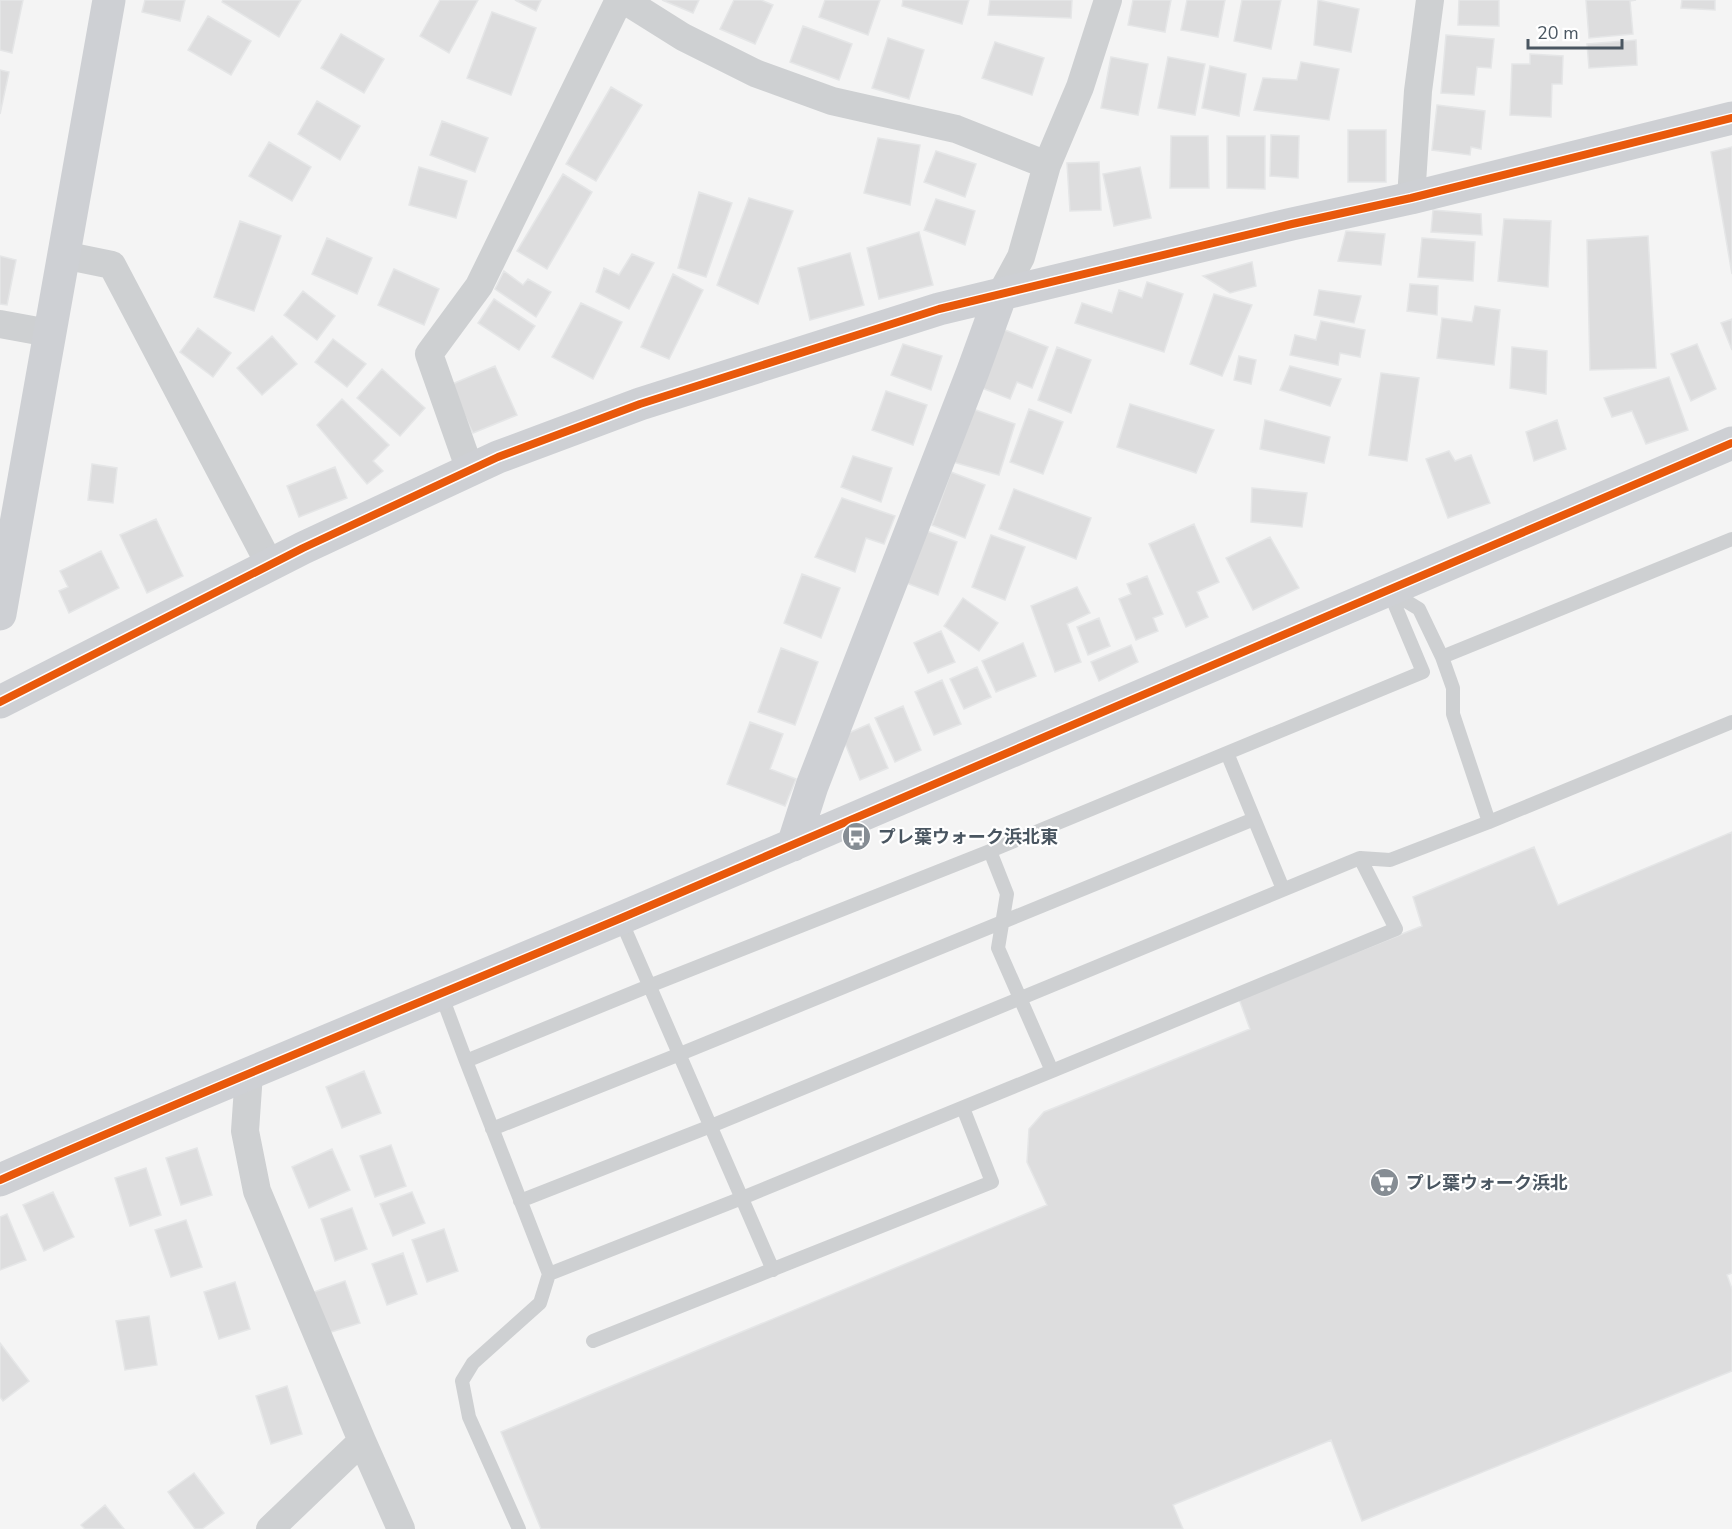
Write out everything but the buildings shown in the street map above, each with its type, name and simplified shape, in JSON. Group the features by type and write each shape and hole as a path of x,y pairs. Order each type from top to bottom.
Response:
{"street":[{"path":"0,614 109,0"},
{"path":"470,470 429,354 479,286 619,0"},
{"path":"624,0 683,37 755,73 832,101 956,129 1047,165"},
{"path":"793,845 812,786 1001,294 1021,257 1047,165 1080,87 1108,0"},
{"path":"1411,198 1418,90 1430,0"},
{"path":"0,702 270,565 470,470 640,404 916,316 1292,224 1411,198 1732,118"},
{"path":"63,255 112,265 270,565"},
{"path":"0,324 50,333"},
{"path":"0,1180 158,1110 441,994 793,845 1732,443"},
{"path":"249,1073 245,1131 257,1191 401,1529"},
{"path":"270,1529 362,1441"}],"lane":[{"path":"1442,657 1732,539"},
{"path":"1389,591 1419,609 1442,657 1453,688 1453,714 1489,822"},
{"path":"466,1061 990,851 1423,672 1389,591"},
{"path":"520,1200 711,1126 1360,858 1390,860 1489,822 1732,722"},
{"path":"1227,753 1283,889"},
{"path":"492,1129 1254,819"},
{"path":"990,851 1007,894 998,948 1052,1071"},
{"path":"549,1274 963,1108 1396,929 1360,858"},
{"path":"620,918 773,1270"},
{"path":"441,994 549,1274 540,1303 473,1363 462,1381 469,1417 519,1529"},
{"path":"593,1341 992,1182 963,1108"}],"cycle path":[{"path":"0,702 303,548 498,457 640,404 939,309 1292,224 1411,198 1732,118"},
{"path":"0,1180 619,919 1732,443"}],"place":[{"name":"プレ葉ウォーク浜北東","path":"857,837"},
{"name":"プレ葉ウォーク浜北","path":"1385,1183"}]}
